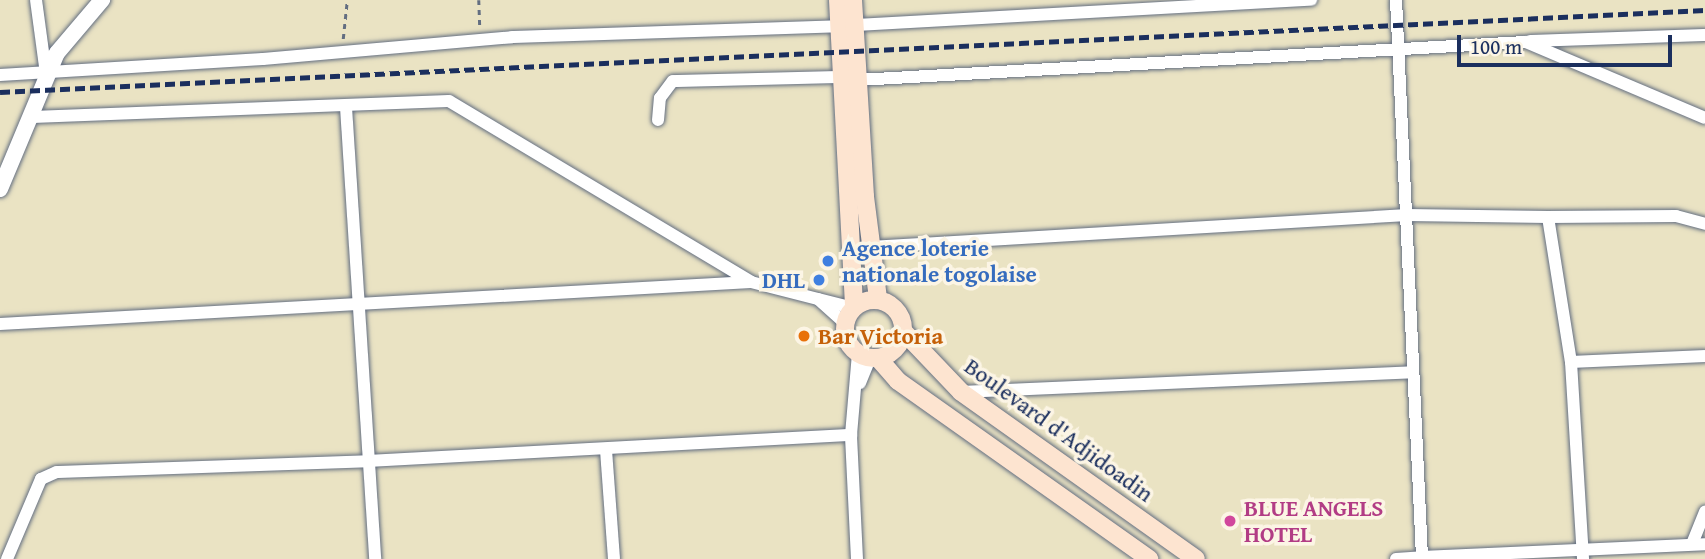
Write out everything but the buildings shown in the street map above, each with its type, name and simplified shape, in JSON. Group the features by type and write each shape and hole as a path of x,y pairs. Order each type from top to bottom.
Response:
{"main road":[{"path":"838,0 847,25 850,79 851,313 845,335 898,381 1149,559"},
{"path":"847,25 853,0"},
{"path":"850,79 878,299"},
{"path":"851,313 878,299"},
{"path":"869,357 898,345 904,331 892,305 878,299"},
{"name":"Boulevard d'Adjidoadin","path":"904,331 961,392 1196,559"}],"street":[{"path":"36,0 46,74"},
{"path":"0,189 32,117 46,74 72,32 102,0"},
{"path":"0,75 342,53 481,40 847,25 1311,0"},
{"path":"1396,0 1422,557"},
{"path":"658,120 660,98 673,81 850,79 1399,46 1705,35"},
{"path":"1526,42 1705,118"},
{"path":"32,117 458,104 751,282"},
{"path":"346,107 374,559"},
{"path":"870,247 1407,215 1676,216 1705,224"},
{"path":"1548,217 1571,362 1583,553"},
{"path":"0,324 751,282 815,296 851,313"},
{"path":"1571,362 1705,356"},
{"path":"857,559 851,435 856,393 869,357"},
{"path":"961,392 1413,372"},
{"path":"7,559 41,479 49,474 607,450 851,435"},
{"path":"607,450 614,559"},
{"path":"1396,559 1583,553 1698,544 1705,512"}],"path":[{"path":"342,53 347,0"},
{"path":"479,0 481,40"}],"railway":[{"path":"0,92 1705,10"}],"place":[{"name":"Agence loterie nationale togolaise","path":"828,261"},
{"name":"DHL","path":"819,280"},
{"name":"Bar Victoria","path":"804,336"},
{"name":"BLUE ANGELS HOTEL","path":"1230,521"}]}
